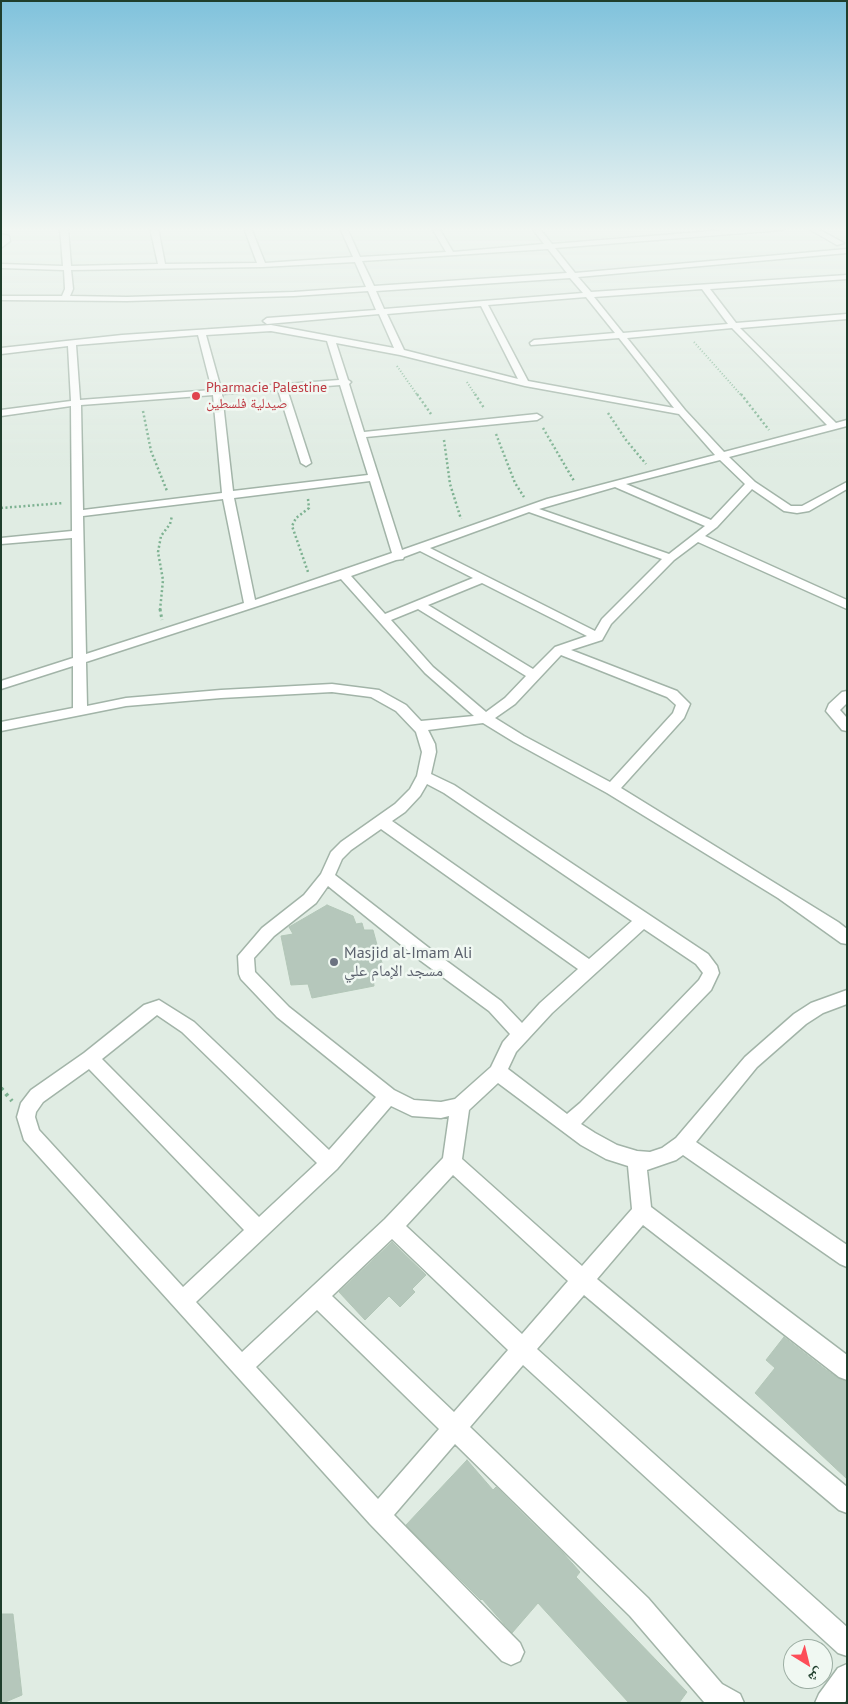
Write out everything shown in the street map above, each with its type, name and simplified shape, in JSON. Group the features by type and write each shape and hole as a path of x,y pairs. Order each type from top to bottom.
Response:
{"street":[{"path":"253,308 381,311 425,308"},
{"path":"1,351 201,332 263,308 330,338 400,352 525,383 682,412"},
{"path":"380,308 400,352"},
{"path":"485,308 525,383"},
{"path":"597,308 682,412 723,457 751,484 788,509 797,510 804,509 847,484"},
{"path":"720,308 734,326 834,427"},
{"path":"534,343 847,316"},
{"path":"201,332 217,392 228,496 250,606"},
{"path":"330,338 346,382 399,556"},
{"path":"72,343 76,403 78,501 76,534 80,711"},
{"path":"1,413 76,403 346,382"},
{"path":"282,387 306,463"},
{"path":"362,435 537,417"},
{"path":"1,684 344,575 530,509 847,423"},
{"path":"77,514 375,477"},
{"path":"418,726 484,718 510,700 559,650 598,637 606,622 670,558 713,525 751,484"},
{"path":"618,485 713,525"},
{"path":"530,509 670,558"},
{"path":"1,541 76,534"},
{"path":"697,537 847,605"},
{"path":"422,548 598,637"},
{"path":"344,575 429,670 484,718 612,789 783,894 847,938"},
{"path":"383,619 482,579"},
{"path":"419,604 533,675"},
{"path":"559,650 672,694 682,704 679,715 612,789"},
{"path":"1,727 135,701 332,688 374,693 401,708 418,726 428,744 429,752 424,776 415,792 400,808 346,846 336,856 327,877 310,899 250,950 246,956 247,974 283,1012 388,1096 412,1108 441,1110 460,1106 498,1072 508,1047 521,1036 546,1008 643,920"},
{"path":"847,695 834,707 833,711 847,727"},
{"path":"424,776 449,789 710,966 711,973 708,981 586,1109 567,1125"},
{"path":"381,821 589,968"},
{"path":"327,877 427,956 495,1006 509,1019 521,1036"},
{"path":"498,1072 567,1125 613,1153 637,1160 650,1161 669,1154 683,1144 751,1062 800,1019 817,1008 847,997"},
{"path":"330,1163 188,1027 159,1007 150,1010 90,1058 37,1096 30,1104 26,1117 31,1134 182,1302 378,1516 511,1652"},
{"path":"90,1058 258,1230"},
{"path":"182,1302 330,1163 388,1096"},
{"path":"242,1366 392,1226 452,1162 460,1106"},
{"path":"683,1144 847,1257"},
{"path":"378,1516 642,1212 637,1160"},
{"path":"452,1162 583,1281 847,1502"},
{"path":"642,1212 847,1369"},
{"path":"392,1226 522,1349 847,1644"},
{"path":"318,1296 639,1608 713,1693 731,1703"},
{"path":"828,1703 847,1678"}],"path":[{"path":"684,330 744,398 778,442"},
{"path":"598,398 626,440 655,475"},
{"path":"537,417 581,494"},
{"path":"306,486 309,508 296,518 292,526 313,585"},
{"path":"1,508 78,501"}],"building":[{"name":"Masjid al-Imam Ali مسجد الإمام علي","path":"327,905 353,916 356,924 362,923 364,930 373,930 385,974 373,977 374,986 312,998 308,984 291,985 281,936 293,934 289,927"},
{"path":"392,1242 426,1275 412,1289 415,1292 400,1307 389,1296 365,1320 339,1292"},
{"path":"784,1337 825,1369 847,1382 847,1479 755,1393 775,1368 766,1360"},
{"path":"467,1460 493,1490 496,1487 564,1554 580,1572 576,1577 687,1692 679,1703 629,1703 538,1603 512,1633 482,1599 406,1525"},
{"path":"1,1614 13,1614 22,1695 3,1703 1,1703"}],"place":[{"name":"Pharmacie Palestine صيدلية فلسطين","path":"196,396"},
{"name":"Masjid al-Imam Ali مسجد الإمام علي","path":"334,962"}]}
